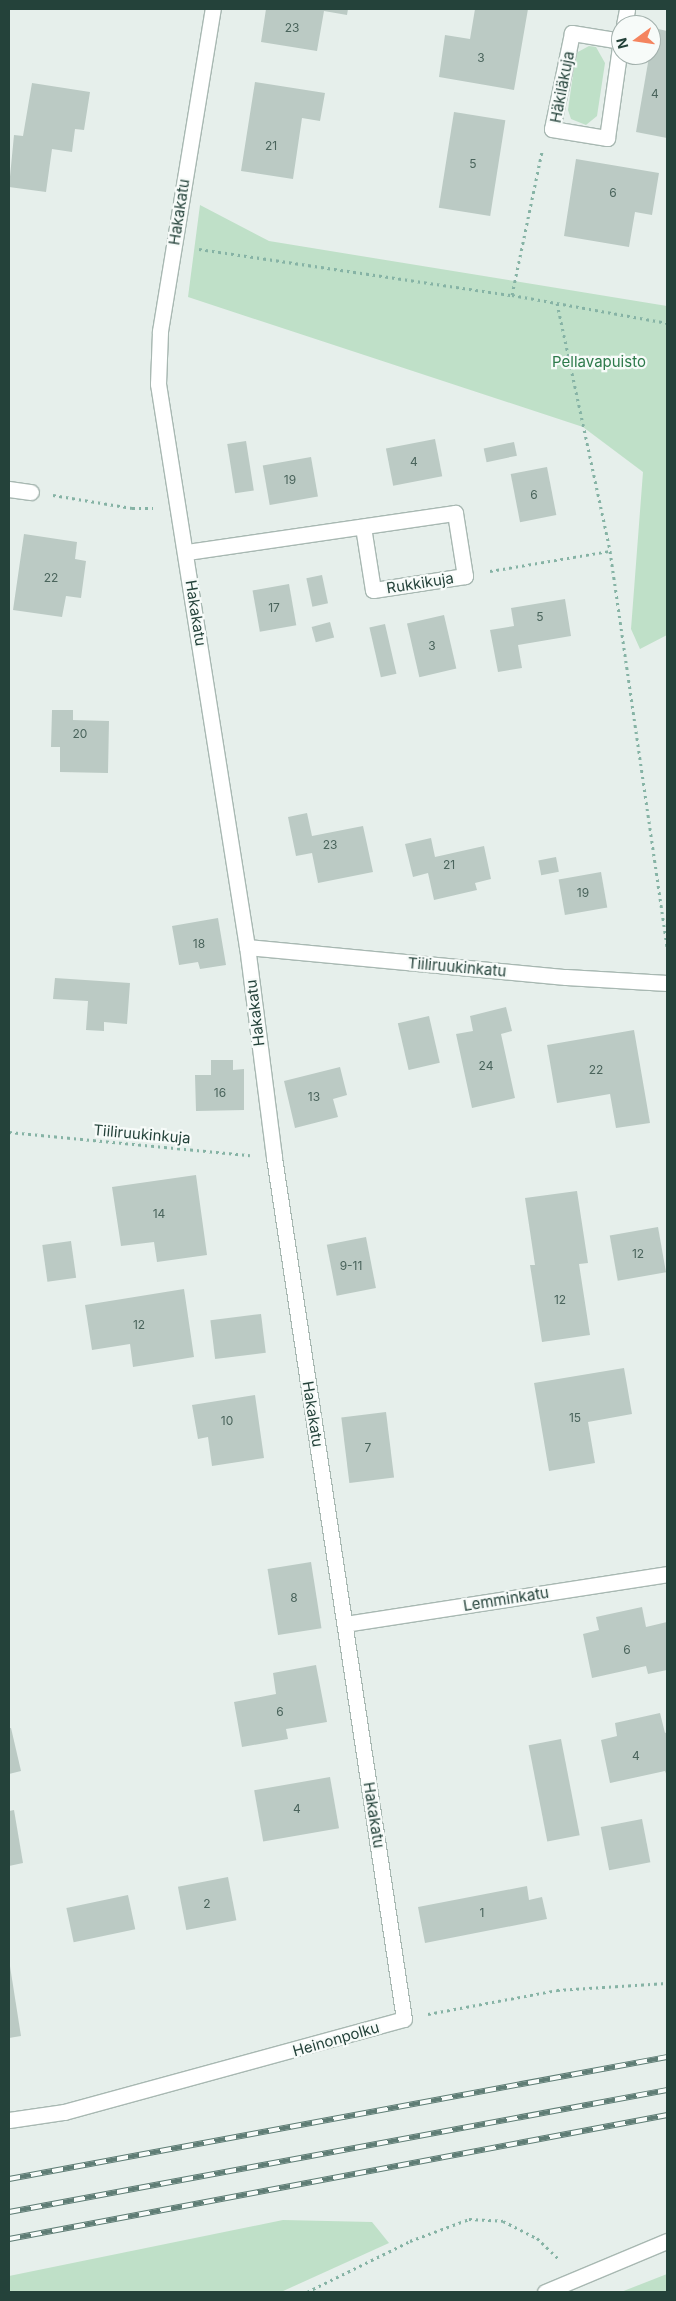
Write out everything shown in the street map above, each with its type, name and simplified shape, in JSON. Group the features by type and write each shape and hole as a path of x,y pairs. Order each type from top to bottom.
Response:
{"street":[{"name":"Hakakatu","path":"213,9 160,332 158,384 187,552 247,947 274,1157 404,2019"},
{"name":"Häkiläkuja","path":"611,39 572,33 552,129 606,138 617,65"},
{"path":"9,489 31,492"},
{"name":"Rukkikuja","path":"187,552 455,513 464,576 372,590 363,527"},
{"name":"Tiiliruukinkatu","path":"247,947 566,977 667,983"},
{"name":"Lemminkatu","path":"345,1624 667,1574"},
{"name":"Heinonpolku","path":"9,2120 64,2112 404,2019"},
{"path":"545,2292 667,2241"}],"path":[{"path":"512,294 538,160 552,129"},
{"path":"174,244 512,294 667,323"},
{"path":"557,303 610,551 667,949"},
{"path":"31,492 132,508 179,508"},
{"path":"464,576 610,551"},
{"name":"Tiiliruukinkuja","path":"9,1132 274,1157"},
{"path":"404,2019 558,1990 667,1983"},
{"path":"307,2292 410,2241 469,2219 503,2221 537,2238 560,2260"}],"green space":[{"path":"589,46 596,47 605,63 597,116 586,125 571,119 568,110 576,53"},
{"name":"Pellavapuisto","path":"200,205 269,241 667,306 667,635 640,649 631,629 643,472 583,427 188,297"},
{"path":"283,2220 372,2222 389,2243 281,2292 9,2292 9,2276"},
{"path":"667,2274 667,2292 621,2292"}],"building":[{"path":"266,9 348,9 347,15 324,11 317,51 261,42"},
{"path":"475,9 528,9 514,90 439,77 445,35 470,39"},
{"path":"661,30 667,31 667,138 636,132 648,65 661,65"},
{"path":"255,82 325,93 320,121 302,118 293,179 241,171"},
{"path":"32,83 90,92 84,130 75,129 72,152 52,149 46,192 9,187 14,135 23,136"},
{"path":"454,112 505,120 490,216 439,208"},
{"path":"576,159 659,173 652,215 635,212 629,247 564,236"},
{"path":"435,439 442,476 393,486 386,449"},
{"path":"246,441 254,490 235,493 227,444"},
{"path":"514,442 517,456 487,462 484,448"},
{"path":"311,457 318,496 270,505 263,466"},
{"path":"547,467 556,515 520,522 511,474"},
{"path":"24,534 77,542 75,559 86,561 81,598 66,596 62,617 13,610"},
{"path":"322,575 328,603 312,607 306,578"},
{"path":"289,584 296,625 260,632 253,590"},
{"path":"565,599 571,636 518,645 522,668 498,672 490,630 514,626 511,608"},
{"path":"444,615 456,669 419,677 407,624"},
{"path":"330,622 334,637 316,642 312,627"},
{"path":"385,624 396,674 381,677 369,628"},
{"path":"52,710 73,710 73,720 109,721 108,773 60,772 60,747 51,747"},
{"path":"307,813 312,836 363,826 373,872 318,883 312,853 296,856 288,817"},
{"path":"431,838 435,857 484,846 491,879 475,883 477,890 434,900 428,873 413,877 405,844"},
{"path":"556,857 559,872 541,875 538,860"},
{"path":"601,872 607,907 565,915 559,879"},
{"path":"218,918 226,965 200,969 198,962 179,965 172,926"},
{"path":"55,978 130,983 127,1024 104,1022 104,1031 86,1030 88,1001 53,999"},
{"path":"506,1007 512,1031 501,1034 515,1098 472,1108 456,1034 473,1031 470,1016"},
{"path":"429,1016 440,1063 409,1070 398,1023"},
{"path":"634,1030 650,1123 616,1128 610,1094 557,1103 547,1045"},
{"path":"211,1060 233,1060 233,1070 244,1069 244,1110 196,1111 195,1075 211,1075"},
{"path":"340,1067 347,1095 333,1099 338,1117 295,1128 284,1081"},
{"path":"196,1175 207,1255 157,1262 154,1242 121,1246 112,1187"},
{"path":"577,1191 588,1263 579,1264 590,1335 542,1342 530,1265 535,1265 525,1198"},
{"path":"658,1227 666,1272 618,1281 610,1236"},
{"path":"366,1237 376,1288 337,1296 327,1245"},
{"path":"71,1241 76,1278 47,1282 42,1245"},
{"path":"184,1289 194,1357 133,1367 130,1344 92,1350 85,1305"},
{"path":"261,1314 266,1353 215,1359 210,1320"},
{"path":"624,1368 632,1414 588,1422 595,1463 549,1471 534,1383"},
{"path":"255,1395 264,1458 212,1466 208,1437 198,1439 192,1405"},
{"path":"386,1412 394,1478 349,1483 341,1417"},
{"path":"311,1562 321,1628 278,1635 268,1569"},
{"path":"642,1607 646,1627 667,1622 667,1670 648,1674 646,1666 592,1678 583,1634 599,1630 596,1617"},
{"path":"316,1665 327,1722 286,1729 288,1739 242,1747 234,1702 276,1694 273,1673"},
{"path":"660,1713 665,1733 667,1732 667,1776 665,1771 610,1783 601,1740 617,1736 615,1723"},
{"path":"9,1728 11,1728 21,1771 9,1774"},
{"path":"561,1739 580,1835 547,1841 529,1745"},
{"path":"330,1777 339,1828 263,1842 254,1790"},
{"path":"14,1810 23,1863 9,1866 9,1811"},
{"path":"642,1819 650,1862 609,1870 601,1827"},
{"path":"228,1877 236,1920 186,1930 178,1887"},
{"path":"527,1886 529,1900 542,1897 547,1919 425,1943 418,1907"},
{"path":"128,1895 135,1929 74,1942 66,1908"},
{"path":"9,1960 21,2036 9,2038"}],"railway":[{"path":"9,2179 667,2057"},
{"path":"9,2212 667,2090"},
{"path":"9,2239 667,2115"}]}
